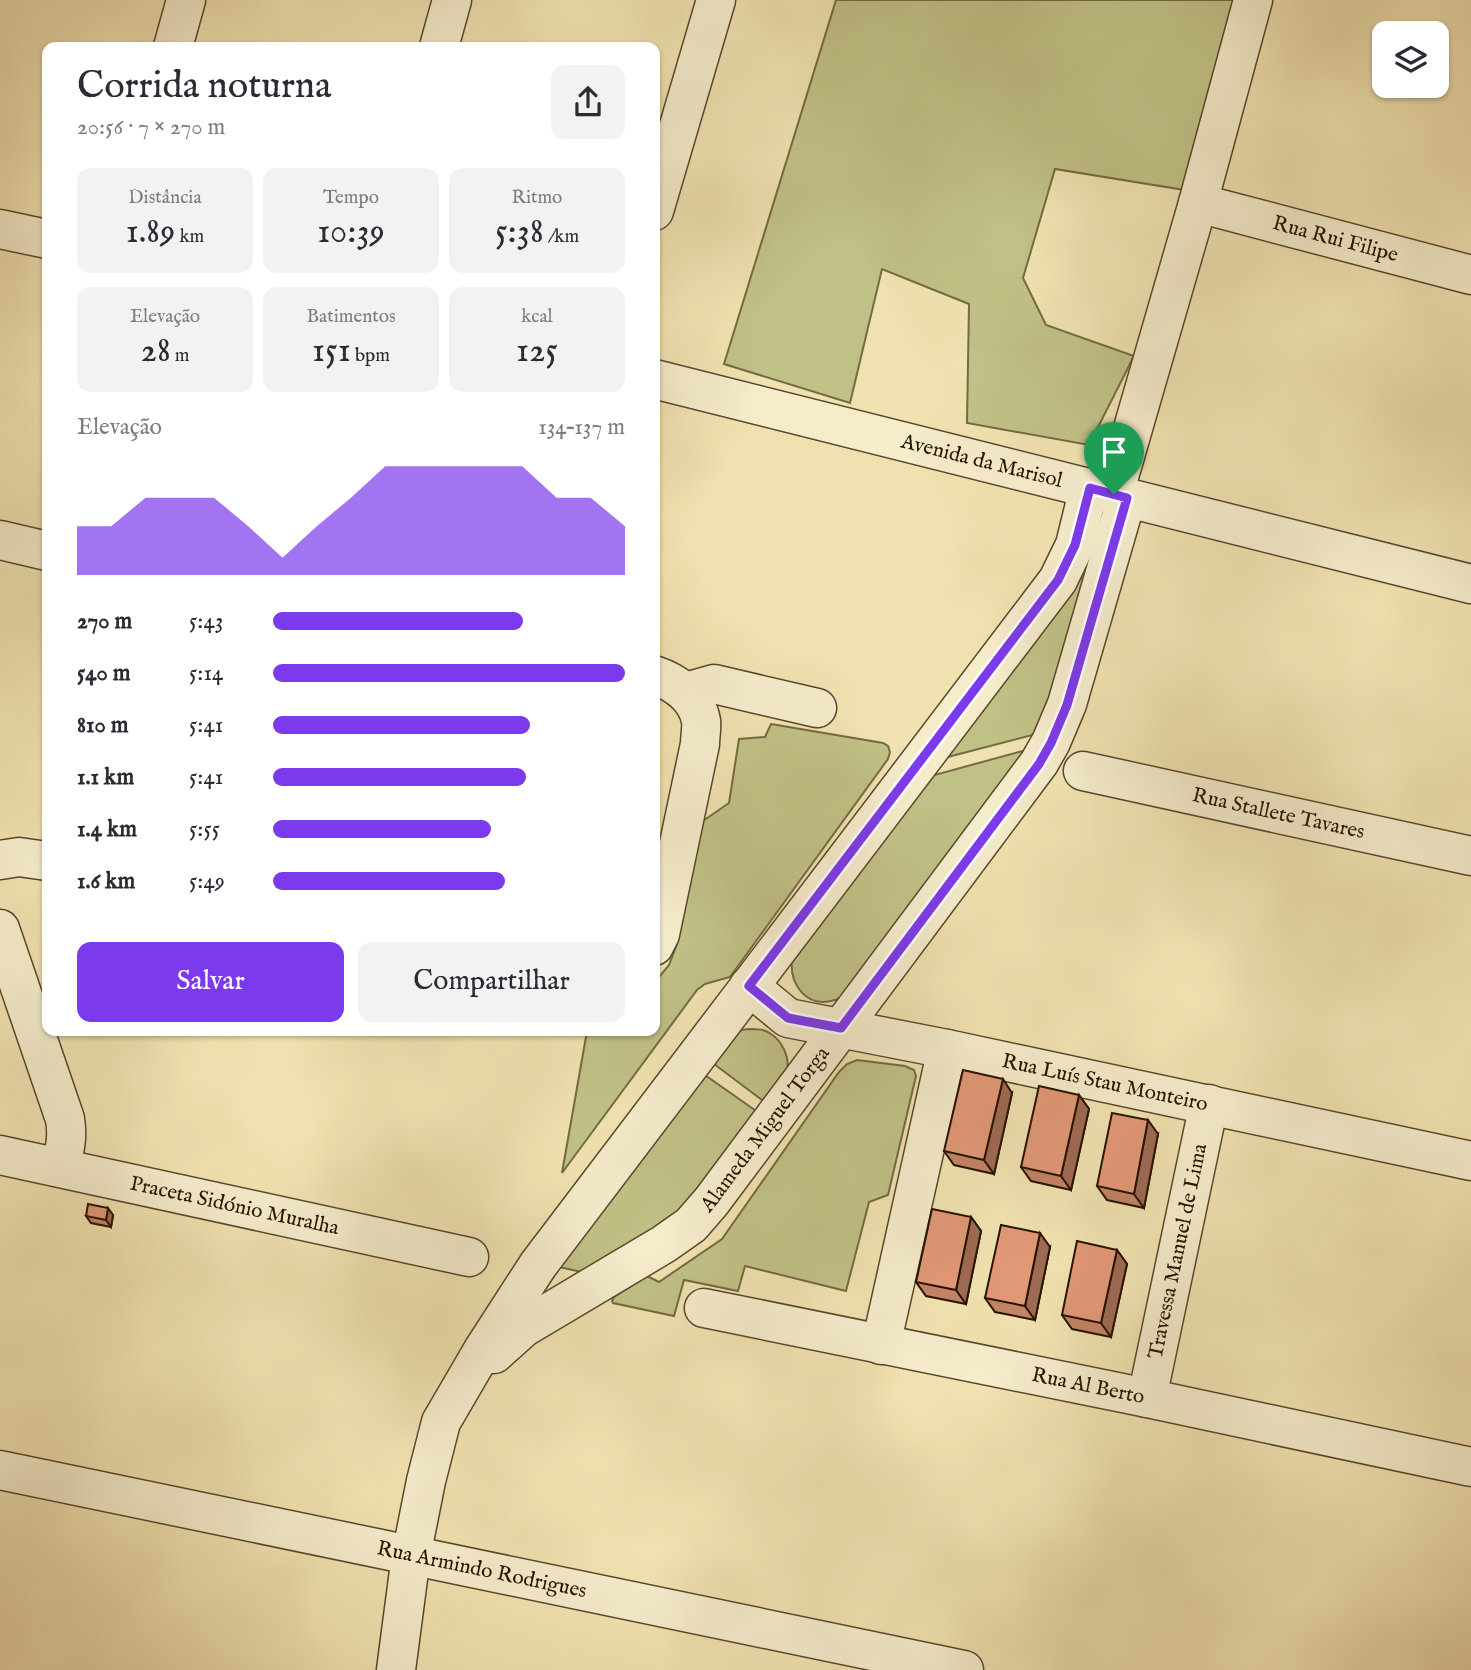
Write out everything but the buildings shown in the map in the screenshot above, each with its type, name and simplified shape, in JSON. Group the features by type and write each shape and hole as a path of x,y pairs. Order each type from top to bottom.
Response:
{"street":[{"path":"174,42 186,0"},
{"path":"440,42 452,0"},
{"path":"660,191 716,0"},
{"path":"1110,493 1198,204 1253,0"},
{"name":"Rua Rui Filipe","path":"1198,204 1471,275"},
{"path":"0,229 42,238"},
{"name":"Avenida da Marisol","path":"660,380 1471,584"},
{"name":"Alameda Miguel Torga","path":"396,1670 411,1556 426,1480 442,1422 483,1350 538,1265 1058,580 1075,545 1110,493"},
{"name":"Alameda Miguel Torga","path":"442,1422 484,1365 523,1328 691,1225 711,1202 1039,764 1067,705 1110,493"},
{"path":"0,540 42,550"},
{"path":"670,684 714,684 817,708"},
{"path":"660,934 700,744 701,721 695,706 670,684"},
{"name":"Rua Stallete Tavares","path":"1083,771 1471,856"},
{"path":"0,860 19,857 42,860"},
{"path":"0,929 65,1119 66,1144 60,1167"},
{"name":"Rua Luís Stau Monteiro","path":"749,986 788,1018 947,1049 1471,1161"},
{"path":"881,1345 947,1049"},
{"name":"Travessa Manuel de Lima","path":"1147,1398 1209,1104"},
{"name":"Praceta Sidónio Muralha","path":"0,1155 468,1257"},
{"name":"Rua Al Berto","path":"704,1308 1471,1467"},
{"name":"Rua Armindo Rodrigues","path":"0,1470 964,1670"}],"green space":[{"path":"836,0 1236,0 1191,191 1055,169 1023,278 1046,325 1134,356 1089,445 967,423 969,304 882,269 850,403 724,364"},
{"path":"1077,577 1088,580 1040,733 940,759"},
{"path":"771,724 883,743 888,746 890,752 888,759 730,977 705,984 697,990 562,1173 586,1036 660,1036 660,976 669,965 677,944 700,823 729,803 739,739 765,737"},
{"path":"1030,749 854,988 838,999 825,1002 808,998 793,977 792,958 927,777"},
{"path":"741,1030 769,1032 784,1049 787,1059 786,1072 766,1103 710,1061"},
{"path":"857,1060 905,1066 914,1070 916,1076 888,1195 869,1202 846,1291 745,1266 738,1291 684,1280 674,1316 613,1303 614,1297 647,1276 659,1282 722,1239 839,1072 847,1064"},
{"path":"702,1073 759,1113 687,1208 590,1274 555,1266"}],"route":[{"path":"1090,488 1114,494 1127,498 1067,705 1039,764 841,1028 788,1018 749,986 1058,580 1075,545 1090,488"}]}
